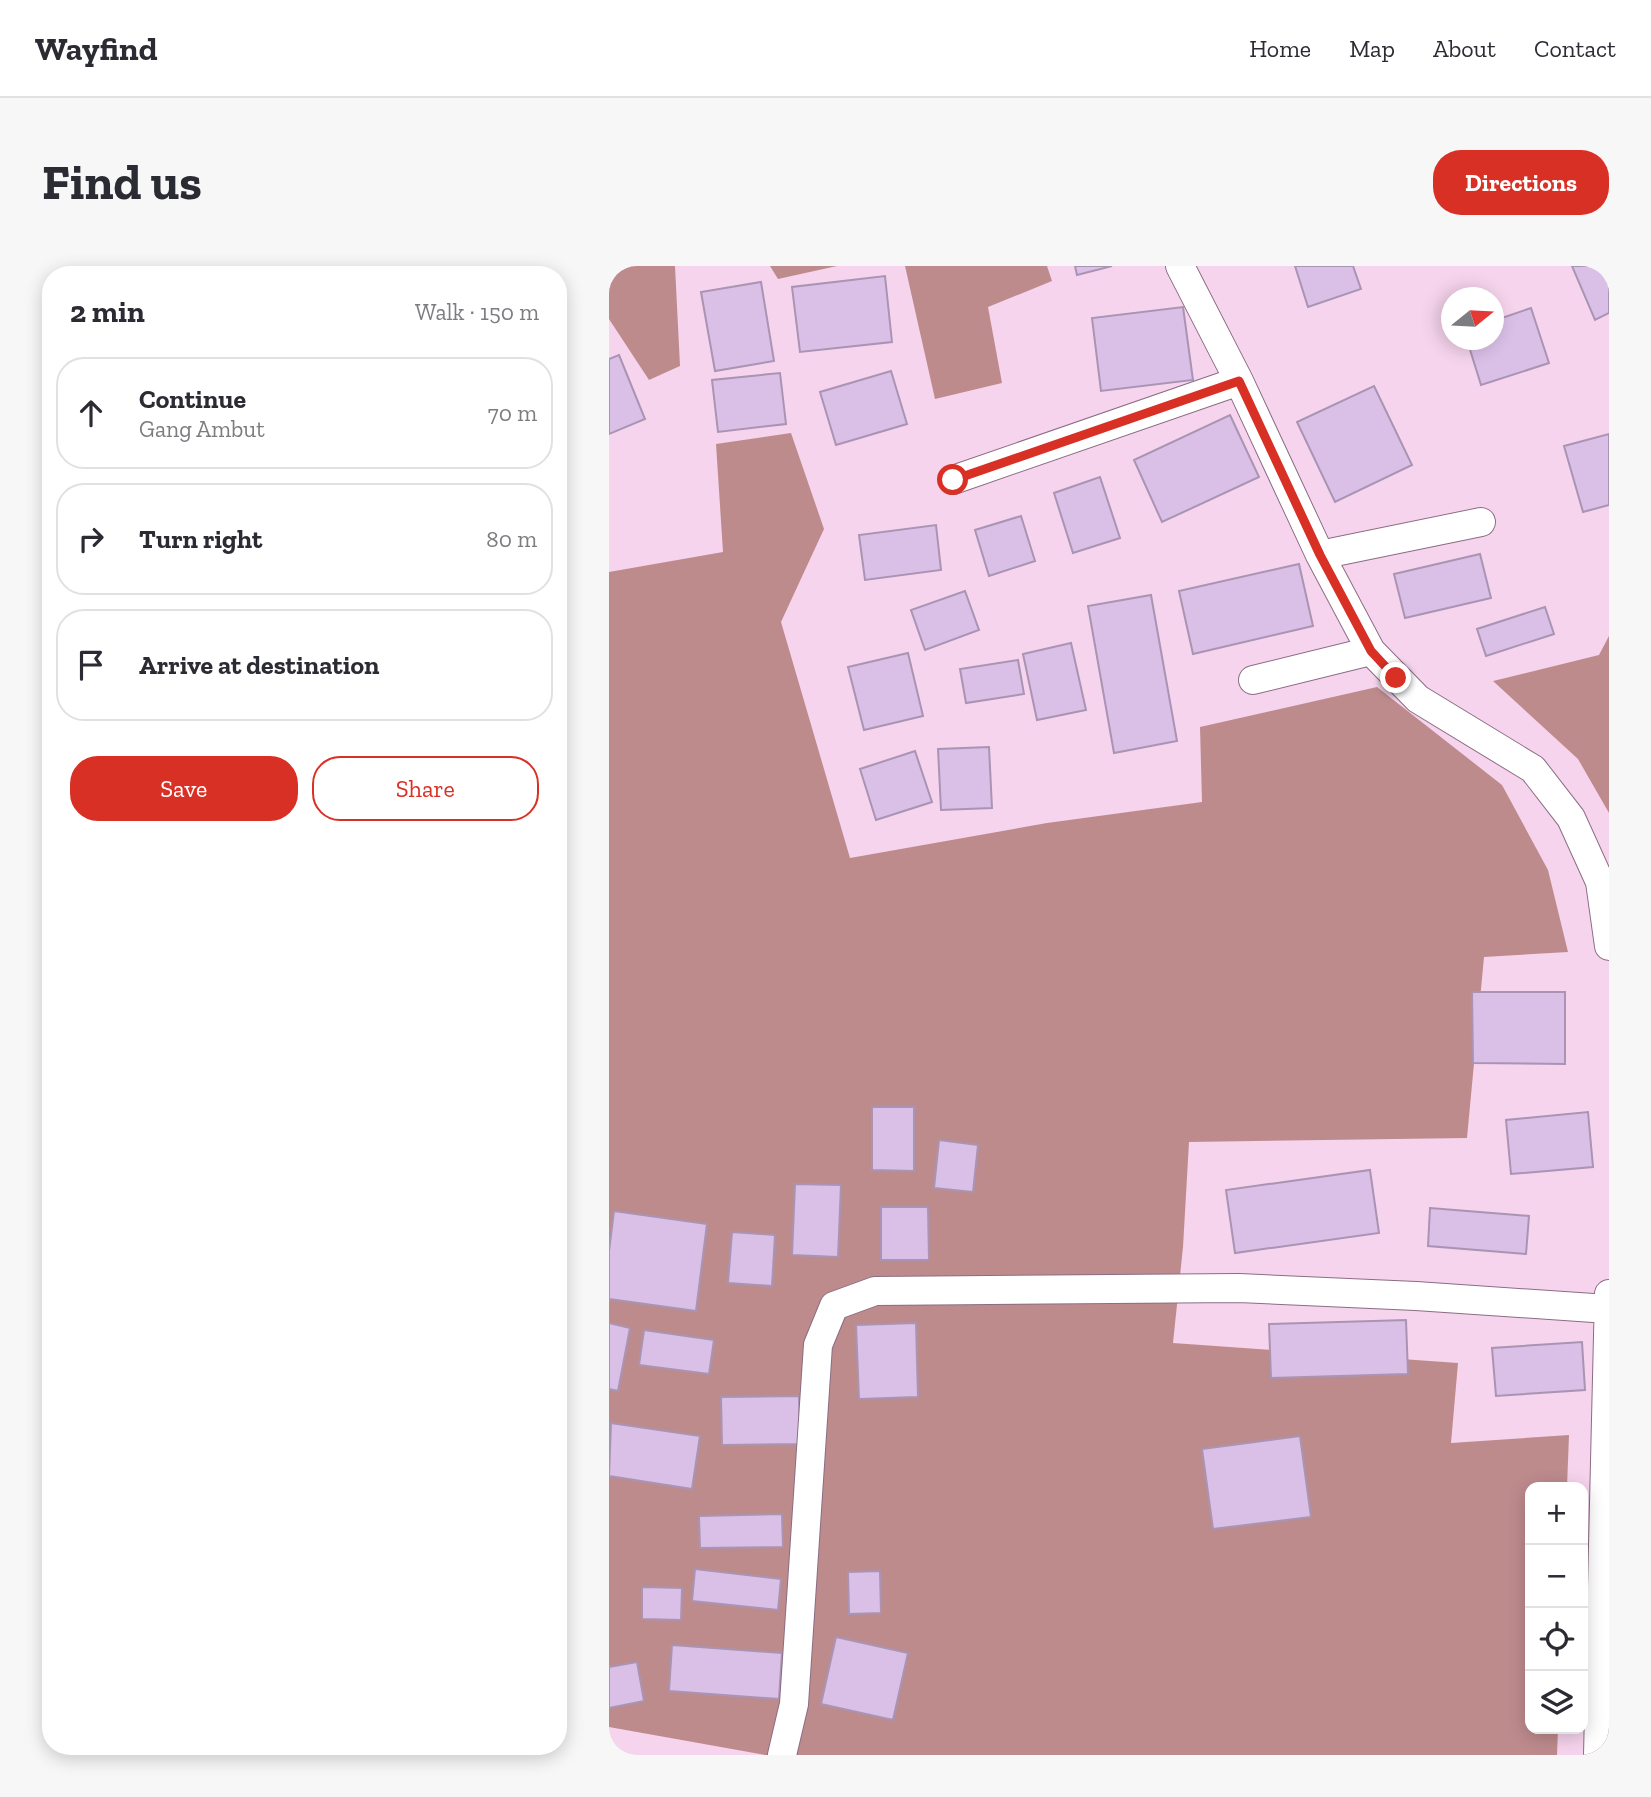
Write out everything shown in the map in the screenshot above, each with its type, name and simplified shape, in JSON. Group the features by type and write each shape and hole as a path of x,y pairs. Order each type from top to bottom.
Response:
{"street":[{"path":"1180,266 1239,381 1320,555 1371,651 1418,699 1532,769 1571,818 1600,882 1609,946"},
{"path":"953,480 1239,381"},
{"path":"1320,555 1481,522"},
{"path":"1253,680 1371,651"},
{"path":"782,1755 794,1704 818,1345 834,1306 875,1291 1239,1287 1608,1308"},
{"path":"1598,1755 1609,1294"}],"shaded area":[{"path":"609,266 675,266 680,366 649,380 609,319"},
{"path":"770,266 837,266 778,279"},
{"path":"905,266 1047,266 1052,281 988,307 1002,383 935,399"},
{"path":"791,433 824,529 781,622 850,858 1047,823 1202,802 1200,727 1377,687 1502,785 1548,870 1568,952 1484,957 1467,1138 1189,1142 1183,1247 1173,1343 1458,1363 1451,1443 1569,1435 1567,1482 1525,1482 1525,1734 1558,1734 1557,1755 765,1755 609,1727 609,572 723,552 716,444"},
{"path":"1609,636 1609,813 1578,759 1493,681 1599,655"}],"building":[{"path":"1075,266 1112,266 1077,275"},
{"path":"1295,266 1353,266 1361,289 1308,307"},
{"path":"1572,266 1609,266 1609,313 1595,320"},
{"path":"885,276 892,342 800,352 792,287"},
{"path":"761,282 774,361 715,371 701,292"},
{"path":"1183,307 1193,380 1101,391 1092,318"},
{"path":"1531,308 1549,363 1481,385 1470,350 1504,350 1504,317"},
{"path":"619,355 645,419 609,434 609,359"},
{"path":"891,371 907,424 836,445 820,392"},
{"path":"780,373 786,424 718,432 712,380"},
{"path":"1374,386 1412,465 1335,502 1297,422"},
{"path":"1230,415 1259,477 1162,522 1134,460"},
{"path":"1609,434 1609,505 1583,512 1564,446"},
{"path":"1100,477 1120,538 1073,553 1054,493"},
{"path":"1021,516 1035,561 989,576 975,530"},
{"path":"936,525 941,570 865,580 859,535"},
{"path":"1480,554 1491,598 1405,618 1394,574"},
{"path":"1299,564 1313,626 1193,654 1179,591"},
{"path":"965,591 979,630 925,650 911,610"},
{"path":"1151,595 1177,741 1114,753 1088,606"},
{"path":"1545,607 1554,634 1486,656 1477,629"},
{"path":"1071,643 1086,710 1037,720 1023,654"},
{"path":"908,653 923,716 864,730 848,667"},
{"path":"1018,660 1024,694 966,703 960,669"},
{"path":"989,747 992,808 941,810 938,749"},
{"path":"915,751 932,802 876,820 860,769"},
{"path":"1472,992 1565,992 1565,1064 1473,1063"},
{"path":"872,1107 914,1107 914,1171 872,1170"},
{"path":"1588,1112 1593,1167 1511,1174 1506,1120"},
{"path":"939,1140 978,1145 973,1192 934,1188"},
{"path":"1370,1170 1379,1233 1235,1253 1226,1190"},
{"path":"795,1184 841,1185 838,1257 792,1255"},
{"path":"881,1207 928,1207 929,1260 881,1260"},
{"path":"1430,1208 1529,1216 1526,1254 1428,1246"},
{"path":"614,1211 707,1224 696,1311 609,1299 609,1251"},
{"path":"732,1232 775,1235 772,1286 728,1283"},
{"path":"1406,1320 1408,1374 1271,1378 1269,1324"},
{"path":"609,1323 630,1328 618,1391 609,1389"},
{"path":"916,1323 918,1397 859,1399 856,1325"},
{"path":"644,1330 714,1340 709,1374 639,1365"},
{"path":"1582,1342 1585,1390 1496,1396 1492,1348"},
{"path":"799,1396 800,1444 722,1445 721,1397"},
{"path":"611,1423 700,1436 692,1489 609,1476"},
{"path":"1300,1436 1311,1517 1213,1529 1202,1449"},
{"path":"782,1514 783,1547 700,1548 699,1516"},
{"path":"695,1569 781,1579 778,1610 692,1601"},
{"path":"880,1571 881,1613 849,1614 848,1572"},
{"path":"642,1587 682,1588 681,1620 642,1619"},
{"path":"836,1637 908,1653 893,1720 821,1704"},
{"path":"672,1645 782,1653 779,1699 669,1691"},
{"path":"637,1662 644,1701 609,1708 609,1667"}],"route":[{"path":"953,480 1239,381 1320,555 1371,651 1396,678"}]}
